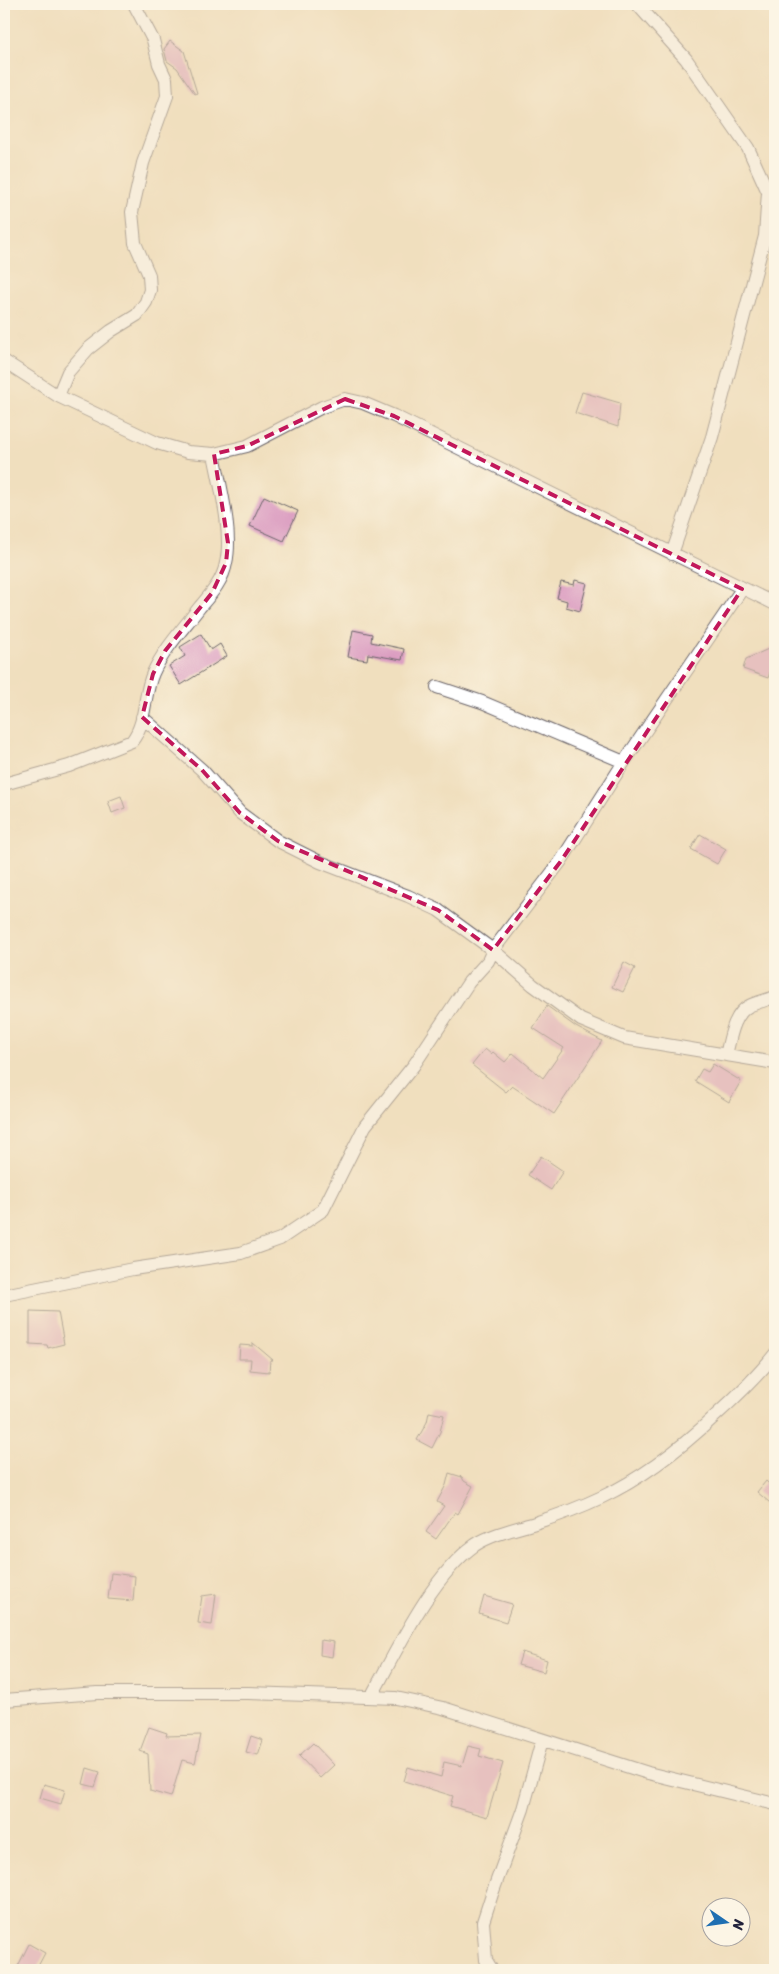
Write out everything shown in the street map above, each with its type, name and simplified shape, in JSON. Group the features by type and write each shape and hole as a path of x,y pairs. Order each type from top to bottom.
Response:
{"street":[{"path":"58,396 68,372 88,349 111,331 137,315 146,302 150,290 149,275 135,243 132,212 143,163 167,96 166,79 159,64 153,40 134,4"},
{"path":"636,4 686,59 748,148 768,192 765,236 717,418 672,554"},
{"path":"4,361 58,396 158,443 188,452 214,454 247,446 322,407 345,399 363,403 394,416 775,604"},
{"path":"4,784 69,766 132,741 140,728 144,702 153,674 165,651 212,593 222,576 226,563 228,543 222,491 214,454"},
{"path":"4,1295 133,1269 241,1253 280,1239 323,1210 365,1126 414,1065 469,982 488,961 493,950 561,862 624,762 742,589"},
{"path":"437,687 482,702 624,762"},
{"path":"142,717 202,770 240,813 278,841 320,862 408,896 438,910 493,950 533,985 581,1020 624,1038 775,1063"},
{"path":"726,1055 733,1030 742,1011 748,1006 775,997"},
{"path":"371,1697 418,1611 449,1569 475,1545 497,1535 538,1522 603,1497 652,1469 690,1439 756,1378 775,1354"},
{"path":"4,1700 97,1693 248,1693 396,1698 443,1708 648,1773 775,1804"},
{"path":"492,1970 486,1960 483,1922 523,1809 542,1740"}],"highlighted area":[{"path":"345,399 394,416 742,589 561,861 493,950 438,910 278,841 240,813 202,770 142,717 153,674 165,651 212,593 226,563 228,543 214,454 247,446"}],"building":[{"path":"170,41 184,51 197,93 195,94 177,68 167,61 164,49"},
{"path":"582,392 620,403 618,427 575,413"},
{"path":"264,496 298,511 284,541 250,526"},
{"path":"575,580 587,583 580,611 566,607 567,601 557,598 561,582 574,585"},
{"path":"353,630 372,634 371,642 404,649 402,660 368,654 367,660 348,657"},
{"path":"201,634 211,650 220,644 227,656 181,685 169,666 185,656 180,647"},
{"path":"775,646 775,664 772,666 768,678 743,669 746,659"},
{"path":"121,796 125,808 112,813 108,801"},
{"path":"700,834 726,849 717,864 691,849"},
{"path":"624,962 635,968 623,992 612,987"},
{"path":"547,1006 576,1027 602,1041 554,1114 512,1086 506,1092 472,1065 485,1049 491,1054 493,1052 505,1062 513,1053 543,1078 564,1048 533,1028"},
{"path":"713,1064 741,1081 729,1102 695,1081 702,1069 708,1072"},
{"path":"541,1156 563,1171 551,1190 528,1175"},
{"path":"30,1311 58,1312 64,1344 48,1348 47,1345 30,1344"},
{"path":"253,1343 273,1360 270,1360 269,1372 250,1370 251,1359 239,1359 240,1345 253,1346"},
{"path":"429,1412 444,1415 440,1432 432,1448 417,1440 427,1422"},
{"path":"449,1473 462,1477 464,1481 473,1486 458,1514 455,1512 436,1539 426,1532 444,1506 437,1502 446,1485"},
{"path":"766,1481 775,1489 775,1507 757,1492"},
{"path":"111,1573 135,1576 133,1601 108,1599"},
{"path":"216,1594 212,1625 198,1623 202,1596"},
{"path":"484,1596 512,1604 506,1622 479,1614"},
{"path":"321,1640 334,1642 332,1657 320,1655"},
{"path":"522,1652 547,1660 544,1672 518,1665"},
{"path":"149,1727 167,1733 166,1736 201,1735 195,1763 182,1760 171,1797 150,1791 148,1754 140,1751"},
{"path":"251,1736 263,1740 258,1755 246,1752"},
{"path":"313,1743 334,1765 320,1778 299,1756"},
{"path":"468,1746 481,1749 479,1756 503,1763 487,1817 450,1806 453,1796 404,1781 408,1767 441,1777 444,1762 462,1766"},
{"path":"87,1768 100,1772 95,1787 83,1784"},
{"path":"44,1784 65,1790 61,1804 40,1798"},
{"path":"29,1944 45,1953 36,1970 16,1970"}]}
